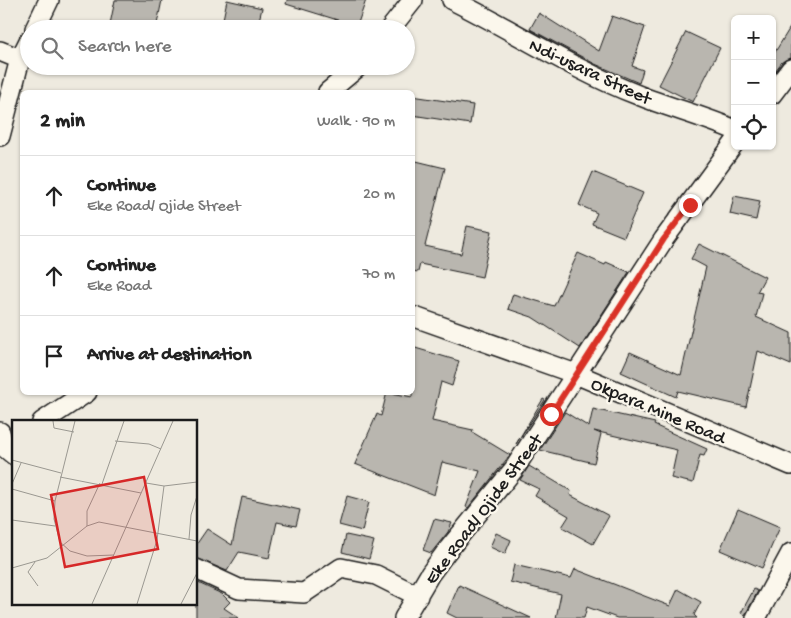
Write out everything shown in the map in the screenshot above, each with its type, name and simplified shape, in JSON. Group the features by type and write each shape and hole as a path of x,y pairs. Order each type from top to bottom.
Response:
{"street":[{"path":"39,20 49,0"},
{"path":"397,20 413,0"},
{"name":"Ndi-usara Street","path":"452,0 488,17 555,56 638,95 731,128"},
{"path":"0,51 20,59 0,136"},
{"path":"776,89 791,69"},
{"path":"330,90 348,75"},
{"name":"Eke Road/ Ojide Street","path":"404,618 430,574 447,551 514,470 664,239 731,147"},
{"name":"Okpara Mine Road","path":"415,317 576,374 791,465"},
{"path":"45,420 82,395"},
{"path":"756,618 791,553"},
{"path":"198,571 239,589 304,593 341,568 376,575 418,596"}],"building":[{"path":"115,0 162,0 158,20 111,20"},
{"path":"227,0 262,8 259,20 223,20"},
{"path":"287,0 366,0 359,20 338,20 286,4"},
{"path":"539,13 599,51 612,16 645,27 632,66 643,70 639,83 595,64 530,29"},
{"path":"791,26 791,58 782,62 776,70 776,50"},
{"path":"686,32 720,48 693,102 659,85"},
{"path":"415,96 473,105 470,124 415,115"},
{"path":"415,161 445,168 425,246 461,254 467,226 492,231 482,277 420,264 418,272 415,272"},
{"path":"593,172 643,193 624,237 592,224 597,213 579,205"},
{"path":"734,196 760,201 756,220 730,214"},
{"path":"699,244 765,277 757,292 762,293 756,317 791,333 791,365 758,351 746,407 678,391 676,397 621,372 630,352 681,375 706,267 691,259"},
{"path":"578,253 605,265 606,262 629,272 580,348 532,317 508,309 513,294 554,306"},
{"path":"415,348 459,361 452,386 441,382 432,421 473,430 472,432 510,455 468,508 466,507 480,471 442,462 434,495 355,464 377,414 381,416 386,395 412,397 412,395 415,395"},
{"path":"543,399 545,400 516,444"},
{"path":"593,409 655,423 654,425 707,449 704,456 700,455 693,483 671,478 677,450 594,431 601,434 594,463 540,450 565,412 589,427"},
{"path":"529,466 571,491 570,495 609,516 593,544 562,527 569,516 535,496 539,489 520,480"},
{"path":"347,496 369,502 362,531 339,525"},
{"path":"242,497 300,510 296,526 277,522 269,558 239,552 227,571 198,559 198,542 207,529 232,545"},
{"path":"738,509 780,527 762,568 720,550"},
{"path":"434,519 452,523 448,532 431,553 423,550"},
{"path":"496,533 511,540 505,554 490,547"},
{"path":"346,535 374,541 369,559 342,552"},
{"path":"514,565 571,578 575,569 670,606 678,589 701,602 694,615 697,618 617,618 587,607 584,618 556,618 561,594 510,582"},
{"path":"198,583 222,594 230,602 224,608 239,618 196,618"},
{"path":"459,585 531,618 457,618 447,613"},
{"path":"754,589 758,591 745,615 741,613"}],"route":[{"path":"551,414 664,239 690,205"}]}
